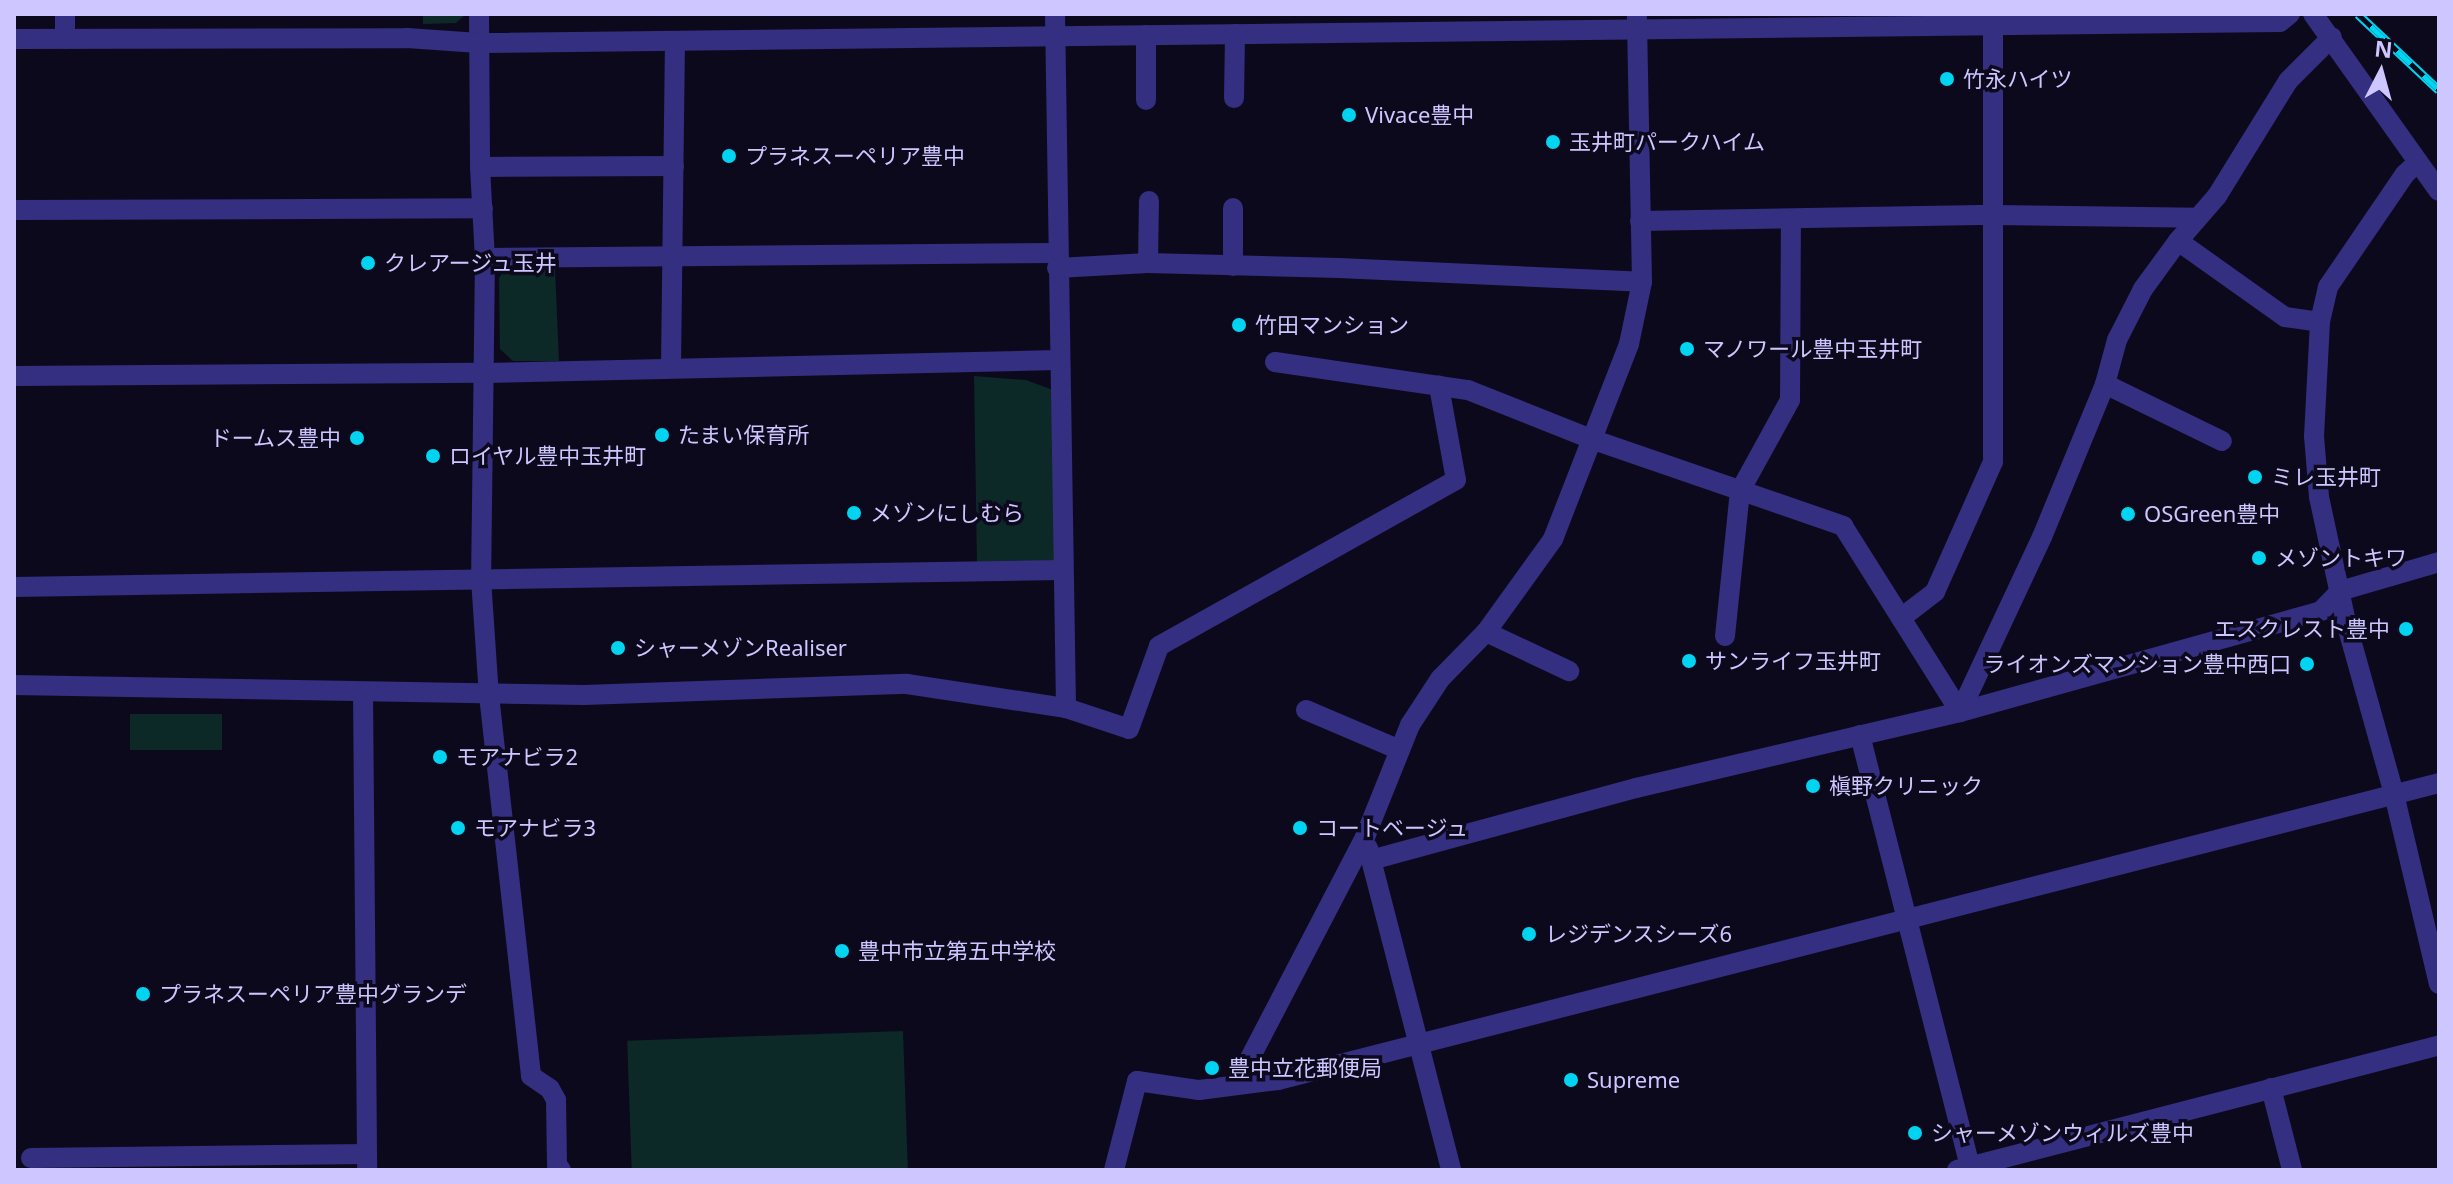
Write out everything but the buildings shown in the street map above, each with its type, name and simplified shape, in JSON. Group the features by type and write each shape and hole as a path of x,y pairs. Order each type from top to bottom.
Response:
{"street":[{"path":"65,14 65,39"},
{"path":"479,14 480,167 485,258 481,579 489,695 531,1076 550,1089 556,1100 557,1165 561,1170"},
{"path":"1055,14 1058,360 1066,708"},
{"path":"14,39 407,38 479,43 1055,37 1637,20 1993,26 2280,22 2290,14"},
{"path":"2313,14 2439,191"},
{"path":"1236,1085 1365,837 1410,725 1440,679 1486,632 1553,539 1629,344 1642,282 1637,20"},
{"path":"1901,618 1935,592 1993,462 1993,26"},
{"path":"1234,98 1235,34"},
{"path":"1146,35 1146,100"},
{"path":"1960,712 2042,537 2105,384 2117,340 2143,289 2178,241 2217,196 2288,81 2332,37"},
{"path":"671,366 675,41"},
{"path":"2418,162 2405,174 2328,287 2320,322 2314,436 2319,497 2340,591 2394,794 2439,984"},
{"path":"480,167 674,166"},
{"path":"1148,263 1149,201"},
{"path":"14,210 483,208"},
{"path":"1233,208 1233,266"},
{"path":"1640,221 1994,215 2197,218"},
{"path":"1725,636 1740,491 1790,400 1791,220"},
{"path":"2178,241 2285,317 2320,322"},
{"path":"485,258 673,256 1057,261 1642,282"},
{"path":"14,376 484,373 671,366 1058,360"},
{"path":"1275,362 1468,390 1591,439 1843,526 1960,712"},
{"path":"2105,384 2222,441"},
{"path":"14,685 584,695 907,684 1066,708 1129,729 1159,646 1456,480 1439,386"},
{"path":"1371,860 1636,788 1960,712 2321,611 2340,591 2439,562"},
{"path":"14,587 1063,570"},
{"path":"1486,632 1569,671"},
{"path":"31,1158 367,1162 363,693"},
{"path":"1306,710 1400,750"},
{"path":"1860,735 1907,917 1966,1169 2439,1045"},
{"path":"1114,1170 1137,1081 1199,1090 1278,1080 2439,783"},
{"path":"1365,837 1451,1170"},
{"path":"2271,1088 2292,1170"}],"green space":[{"path":"423,14 466,14 456,23 423,24"},
{"path":"555,269 559,361 513,361 500,349 499,278 504,271"},
{"path":"974,376 1026,380 1053,390 1057,559 1049,565 977,566"},
{"path":"130,714 222,714 222,750 130,750"},
{"path":"903,1031 908,1170 632,1170 627,1041"}],"railway":[{"path":"2358,14 2439,90"}],"place":[{"name":"竹永ハイツ","path":"1947,79"},
{"name":"Vivace豊中","path":"1349,115"},
{"name":"玉井町パークハイム","path":"1553,142"},
{"name":"プラネスーペリア豊中","path":"729,156"},
{"name":"クレアージュ玉井","path":"368,263"},
{"name":"竹田マンション","path":"1239,325"},
{"name":"マノワール豊中玉井町","path":"1687,349"},
{"name":"たまい保育所","path":"662,435"},
{"name":"ドームス豊中","path":"357,438"},
{"name":"ロイヤル豊中玉井町","path":"433,456"},
{"name":"ミレ玉井町","path":"2255,477"},
{"name":"メゾンにしむら","path":"854,513"},
{"name":"OSGreen豊中","path":"2128,514"},
{"name":"メゾントキワ","path":"2259,558"},
{"name":"エスクレスト豊中","path":"2406,629"},
{"name":"シャーメゾンRealiser","path":"618,648"},
{"name":"サンライフ玉井町","path":"1689,661"},
{"name":"ライオンズマンション豊中西口","path":"2307,664"},
{"name":"モアナビラ2","path":"440,757"},
{"name":"槇野クリニック","path":"1813,786"},
{"name":"モアナビラ3","path":"458,828"},
{"name":"コートベージュ","path":"1300,828"},
{"name":"レジデンスシーズ6","path":"1529,934"},
{"name":"豊中市立第五中学校","path":"842,951"},
{"name":"プラネスーペリア豊中グランデ","path":"143,994"},
{"name":"豊中立花郵便局","path":"1212,1068"},
{"name":"Supreme","path":"1571,1080"},
{"name":"シャーメゾンウィルズ豊中","path":"1915,1133"}]}
